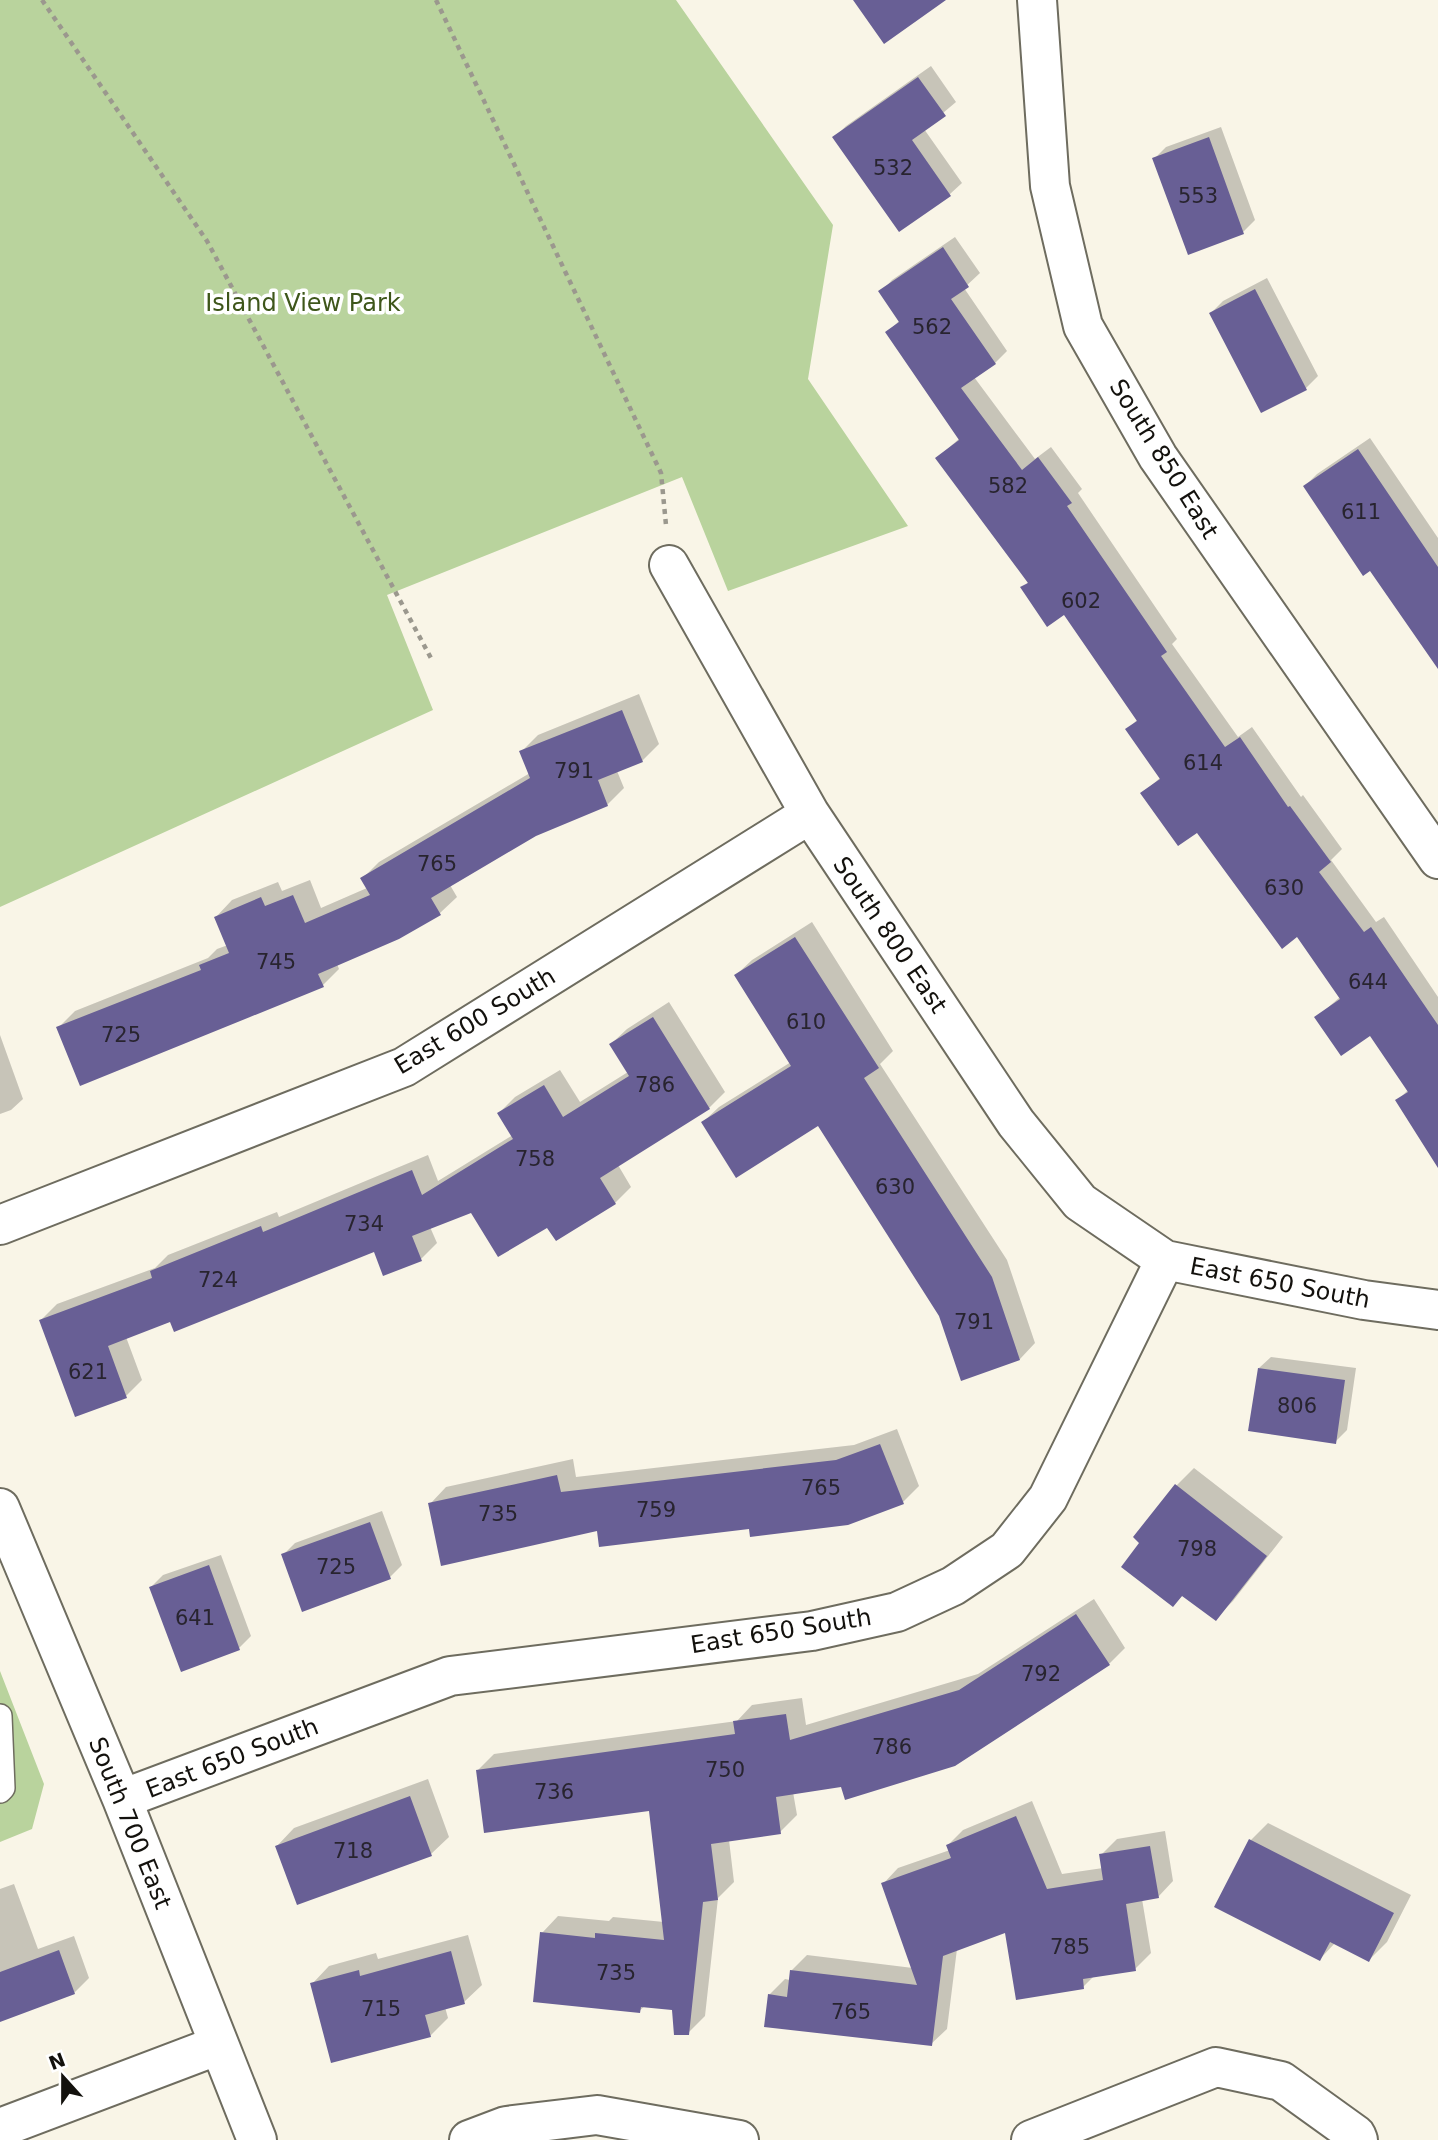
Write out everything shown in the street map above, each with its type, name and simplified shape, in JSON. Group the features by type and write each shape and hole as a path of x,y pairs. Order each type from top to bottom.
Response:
{"street":[{"name":"South 850 East","path":"1037,0 1050,186 1083,326 1158,457 1438,859"},
{"name":"South 800 East","path":"669,565 810,814 1016,1123 1080,1202 1165,1260"},
{"name":"East 600 South","path":"0,1226 404,1068 810,814"},
{"name":"East 650 South","path":"122,1799 450,1676 812,1631 897,1612 953,1586 1007,1550 1048,1498 1165,1260 1364,1300 1438,1310"},
{"name":"South 700 East","path":"0,1508 122,1799 257,2140"},
{"path":"0,2128 219,2045"},
{"path":"1031,2140 1216,2067 1281,2081 1356,2135 1358,2140"},
{"path":"468,2140 506,2126 597,2115 739,2140"}],"lane":[{"path":"0,1716 3,1788 0,1791"}],"path":[{"path":"42,0 207,241 432,660"},
{"path":"436,0 661,472 669,565"}],"green space":[{"name":"Island View Park","path":"0,0 676,0 833,225 808,379 908,526 728,591 682,477 387,595 433,710 0,907"},
{"path":"0,1671 44,1784 32,1829 0,1842"}],"building":[{"path":"853,0 946,0 884,44"},
{"path":"918,77 946,116 912,140 951,196 899,232 832,137"},
{"path":"1209,137 1244,234 1188,255 1152,158"},
{"path":"943,247 969,287 951,299 996,364 961,388 1022,470 1038,457 1072,503 1067,506 1167,652 1161,656 1225,747 1240,737 1288,807 1290,806 1331,862 1319,872 1364,932 1371,927 1438,1025 1438,1168 1395,1100 1408,1092 1370,1036 1341,1056 1314,1017 1340,999 1297,937 1282,949 1197,833 1178,846 1140,793 1160,779 1125,729 1137,721 1064,615 1047,627 1020,587 1028,583 935,458 959,440 885,332 899,322 878,291"},
{"path":"1255,289 1307,390 1261,413 1209,313"},
{"path":"1358,449 1438,567 1438,669 1370,571 1363,576 1303,486"},
{"path":"622,710 643,762 598,780 608,806 536,836 431,898 441,915 399,939 318,974 324,987 80,1086 56,1027 201,970 199,965 229,953 214,917 261,897 265,906 293,895 305,923 370,895 360,878 530,778 519,751"},
{"path":"795,937 879,1068 864,1078 992,1277 1020,1360 961,1381 939,1316 818,1126 736,1178 701,1122 791,1066 734,975"},
{"path":"653,1017 710,1109 600,1178 616,1204 556,1241 547,1228 498,1257 471,1213 412,1236 422,1261 383,1276 374,1252 174,1332 170,1322 108,1346 127,1398 75,1417 39,1320 152,1278 150,1271 261,1226 263,1232 412,1170 422,1195 513,1139 497,1113 544,1085 563,1117 629,1076 609,1044"},
{"path":"1258,1368 1345,1380 1336,1444 1248,1431"},
{"path":"880,1444 904,1504 848,1525 750,1537 749,1529 599,1547 597,1531 441,1566 428,1503 557,1475 561,1492 836,1460"},
{"path":"1175,1484 1267,1556 1216,1621 1182,1596 1173,1607 1121,1567 1139,1543 1133,1537"},
{"path":"370,1522 391,1579 302,1612 281,1554"},
{"path":"209,1565 240,1650 181,1672 149,1587"},
{"path":"1076,1614 1110,1665 955,1766 845,1800 841,1787 776,1797 781,1834 711,1844 718,1900 703,1902 689,2035 674,2035 672,2010 641,2007 640,2013 533,2002 540,1932 595,1938 595,1933 664,1940 649,1811 484,1833 476,1770 735,1734 733,1721 786,1714 790,1740 959,1690"},
{"path":"410,1796 432,1856 297,1905 275,1846"},
{"path":"1016,1816 1047,1889 1103,1880 1099,1854 1150,1846 1159,1898 1126,1904 1136,1971 1083,1979 1084,1989 1016,2000 1005,1933 943,1956 932,2046 764,2027 768,1994 787,1997 790,1970 917,1985 881,1883 951,1858 946,1845"},
{"path":"1249,1839 1394,1913 1369,1962 1330,1942 1320,1961 1214,1907"},
{"path":"59,1950 75,1994 0,2022 0,1972"},
{"path":"451,1951 465,2004 425,2015 431,2037 331,2063 310,1983 359,1970 360,1976"}]}
